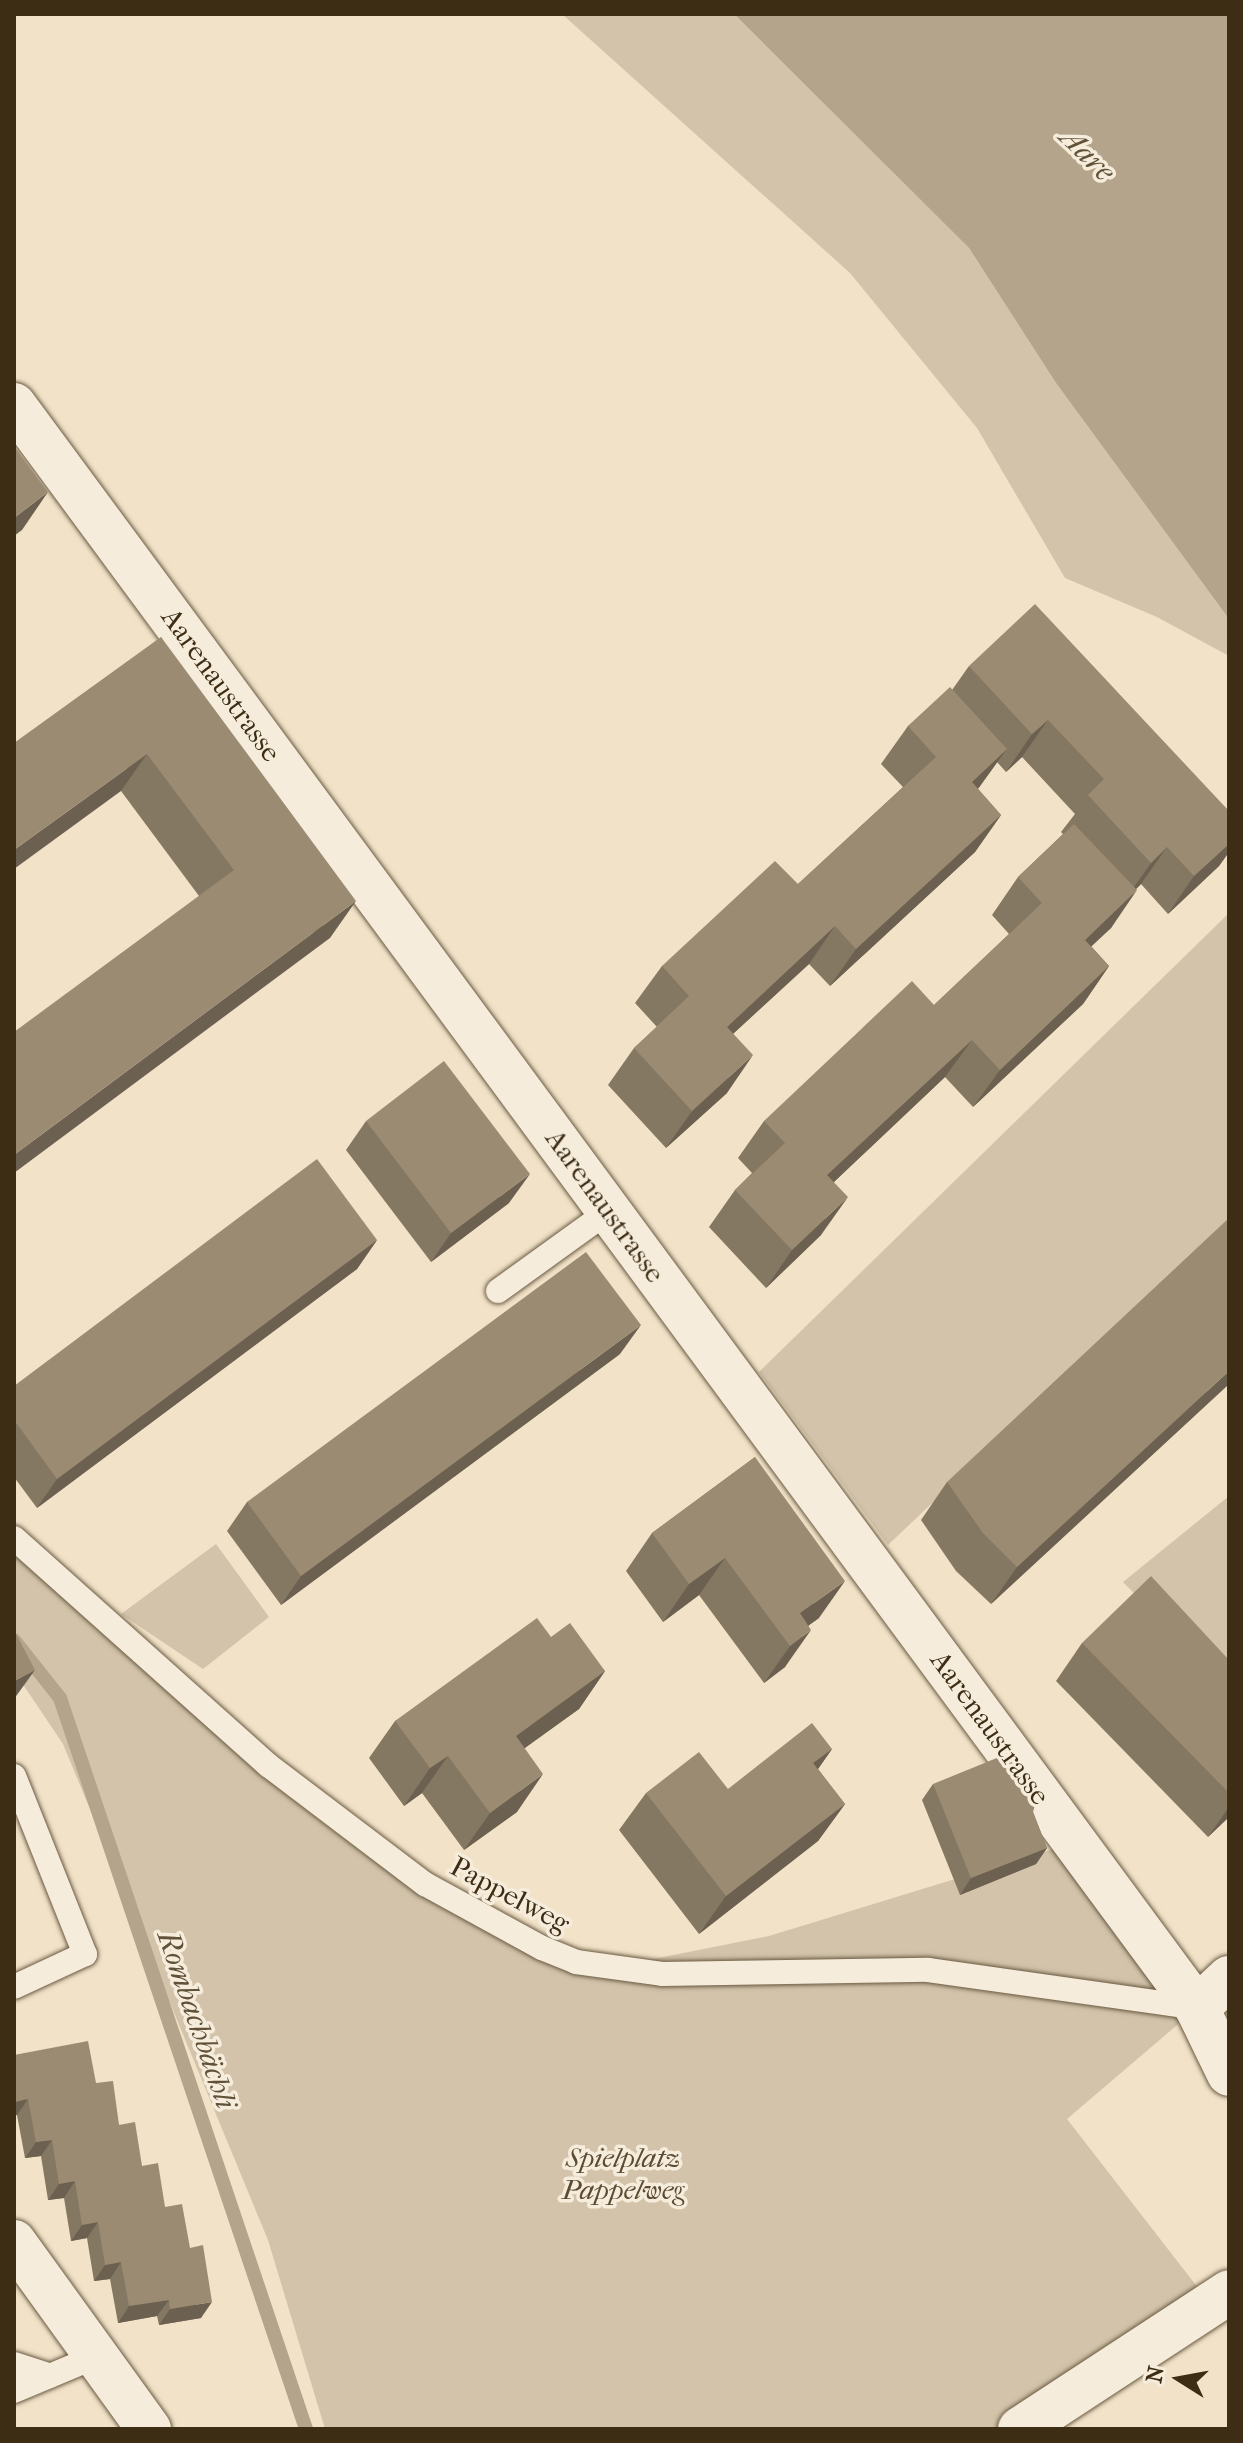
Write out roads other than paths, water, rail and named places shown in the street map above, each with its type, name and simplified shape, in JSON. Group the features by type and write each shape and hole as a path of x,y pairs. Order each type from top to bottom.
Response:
{"street":[{"name":"Aarenaustrasse","path":"14,405 1197,2008 1229,2074"},
{"path":"1197,2008 1229,1978"},
{"path":"14,2242 143,2428"},
{"path":"1020,2429 1229,2292"}],"lane":[{"path":"498,1291 609,1211"},
{"name":"Pappelweg","path":"14,1538 268,1765 425,1884 553,1953 576,1962 662,1974 928,1970 1197,2008"},
{"path":"14,1776 85,1954 14,1987"},
{"path":"14,2391 95,2357"},
{"path":"14,2364 50,2376"}],"water":[{"name":"Aare","path":"734,14 1229,14 1229,619 1056,383 969,248"}],"waterway":[{"name":"Rombachbächli","path":"14,1640 60,1698 306,2429"}],"park label":[{"name":"Spielplatz Pappelweg","path":"623,2174"}]}
